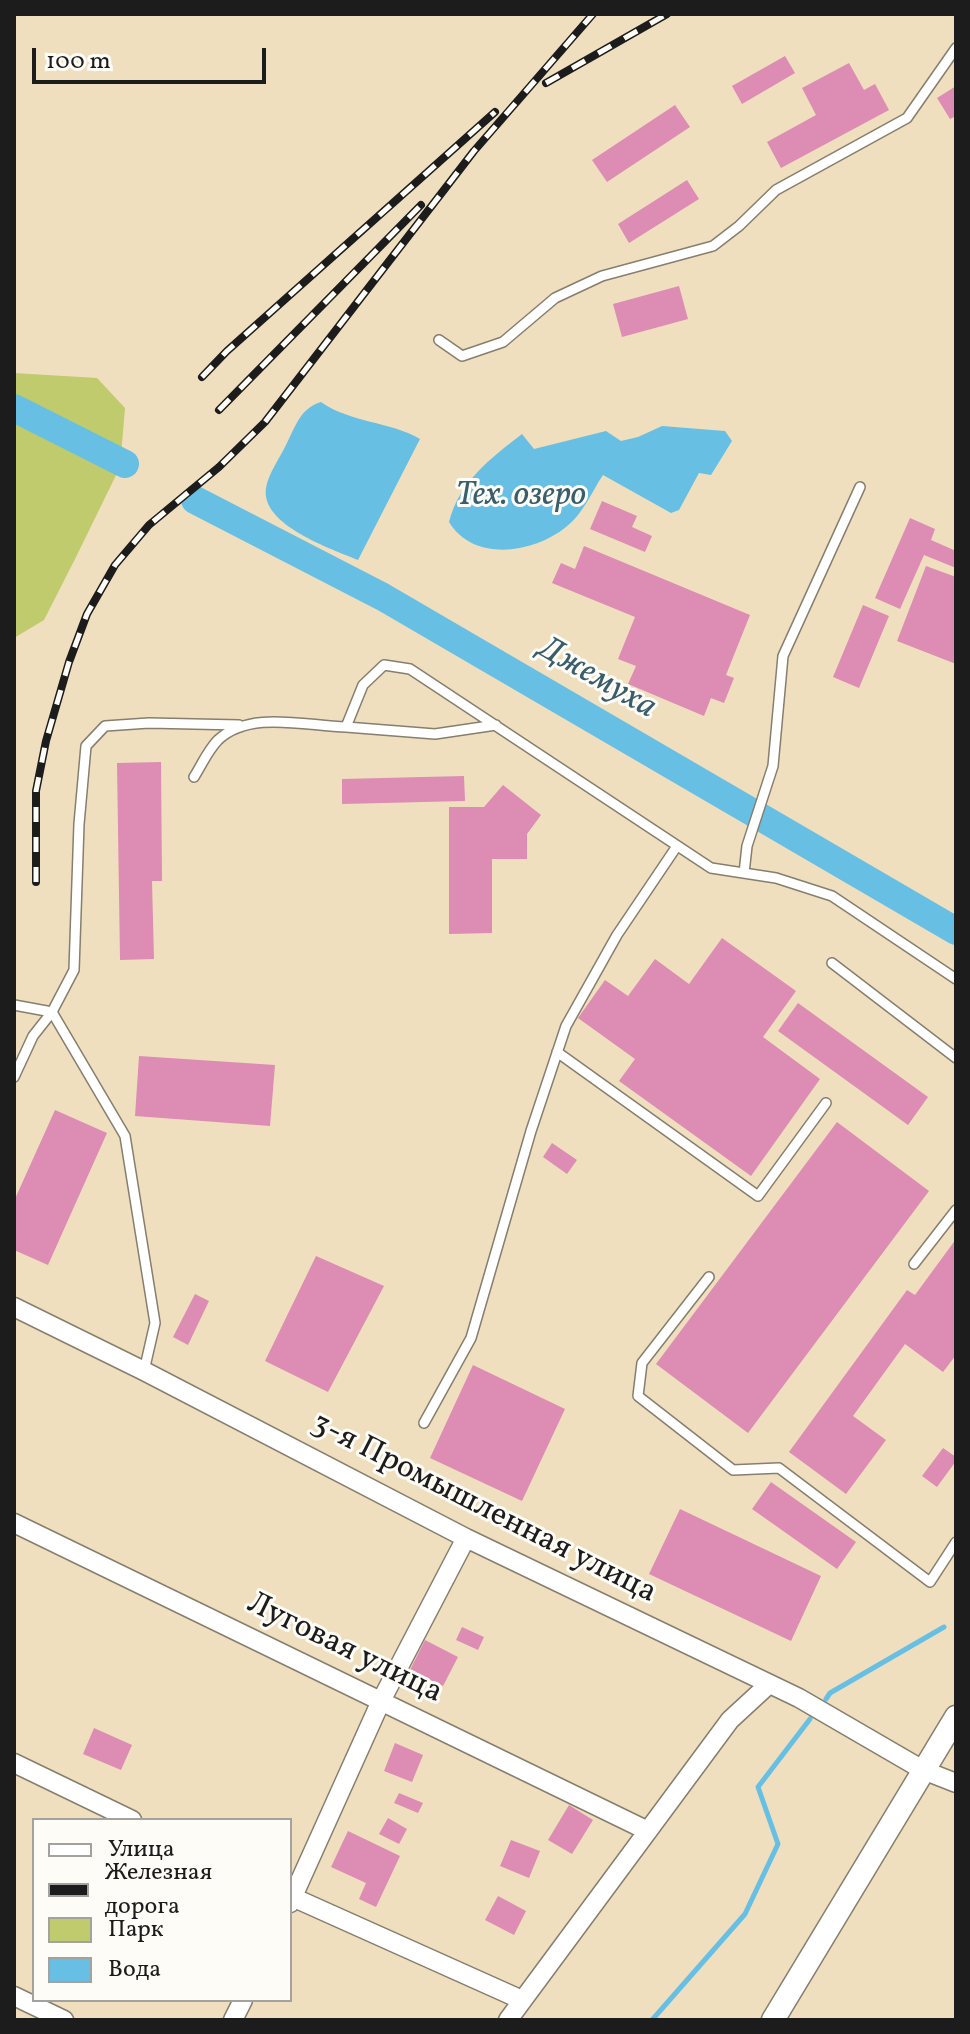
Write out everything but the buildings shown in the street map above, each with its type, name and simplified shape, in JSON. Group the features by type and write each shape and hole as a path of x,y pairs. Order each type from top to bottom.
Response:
{"street":[{"name":"3-я Промышленная улица","path":"14,1307 466,1538 799,1698 923,1770 956,1783"},
{"name":"Луговая улица","path":"14,1523 648,1831"},
{"path":"292,1897 381,1701 466,1538"},
{"path":"508,2020 730,1720 768,1685"},
{"path":"773,2020 956,1717"},
{"path":"14,1763 128,1818"},
{"path":"292,1899 522,2000"},
{"path":"14,1996 64,2020"},
{"path":"233,2020 242,2002"}],"lane":[{"path":"439,340 462,356 503,342 555,298 602,276 713,246 776,190 907,118 956,48"},
{"path":"744,873 747,846 773,766 783,656 860,487"},
{"path":"346,727 363,685 384,665 410,669 711,868 776,878 832,896 956,979"},
{"path":"14,1077 33,1036 52,1012 74,970 79,824 86,746 105,726 271,722 435,734 496,725"},
{"path":"194,777 216,742 239,725"},
{"path":"424,1423 471,1338 531,1131 566,1026 617,935 677,846"},
{"path":"832,963 956,1058"},
{"path":"14,1005 52,1012 125,1136 155,1323 144,1371"},
{"path":"557,1052 758,1196 826,1103"},
{"path":"914,1264 956,1210"},
{"path":"709,1277 642,1363 638,1396 733,1470 779,1468 930,1582 956,1542"}],"green space":[{"path":"14,373 97,378 125,408 120,467 44,620 14,638"}],"water":[{"name":"Тех. озеро","path":"321,402 345,414 420,439 358,560 300,534 274,513 267,501 269,477 296,424 309,408"},
{"name":"Тех. озеро","path":"662,426 725,431 732,441 711,475 699,473 679,510 671,513 603,475 572,522 552,536 521,548 504,550 473,543 460,535 449,522 468,483 522,434 534,449 606,431 621,441"}],"waterway":[{"name":"Джемуха","path":"14,408 125,464"},
{"name":"Джемуха","path":"195,500 383,597 956,931"},
{"path":"826,1699 830,1693 944,1627"},
{"path":"652,2020 745,1914 778,1844 758,1787 810,1719"}],"railway":[{"path":"36,882 36,791 46,741 87,614 115,565 149,525 219,467 265,422 474,151 593,14"},
{"path":"546,83 667,14"},
{"path":"202,377 227,351 495,112"},
{"path":"219,410 421,205"}]}
